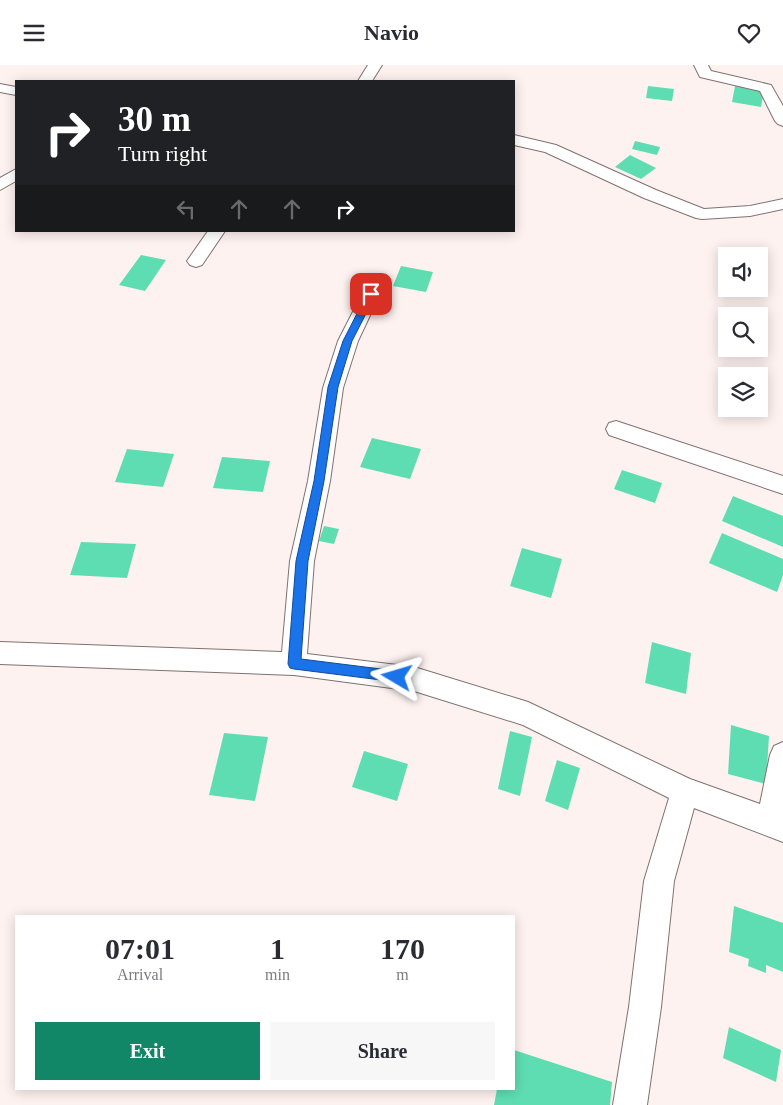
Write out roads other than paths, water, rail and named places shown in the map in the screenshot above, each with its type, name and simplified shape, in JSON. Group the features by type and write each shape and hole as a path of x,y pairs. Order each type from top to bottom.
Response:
{"street":[{"path":"366,80 375,65"},
{"path":"701,65 705,74 766,88 783,121"},
{"path":"0,88 15,91"},
{"path":"515,140 550,148 650,194 702,213 750,211 783,204"},
{"path":"0,185 15,174"},
{"path":"196,261 215,232"},
{"path":"294,664 302,561 319,481 333,387 348,341 371,294"},
{"path":"616,429 783,485"},
{"path":"0,653 294,664 414,679 528,714 685,791 777,825 783,755"},
{"path":"630,1105 645,1007 659,881 685,791"}]}
